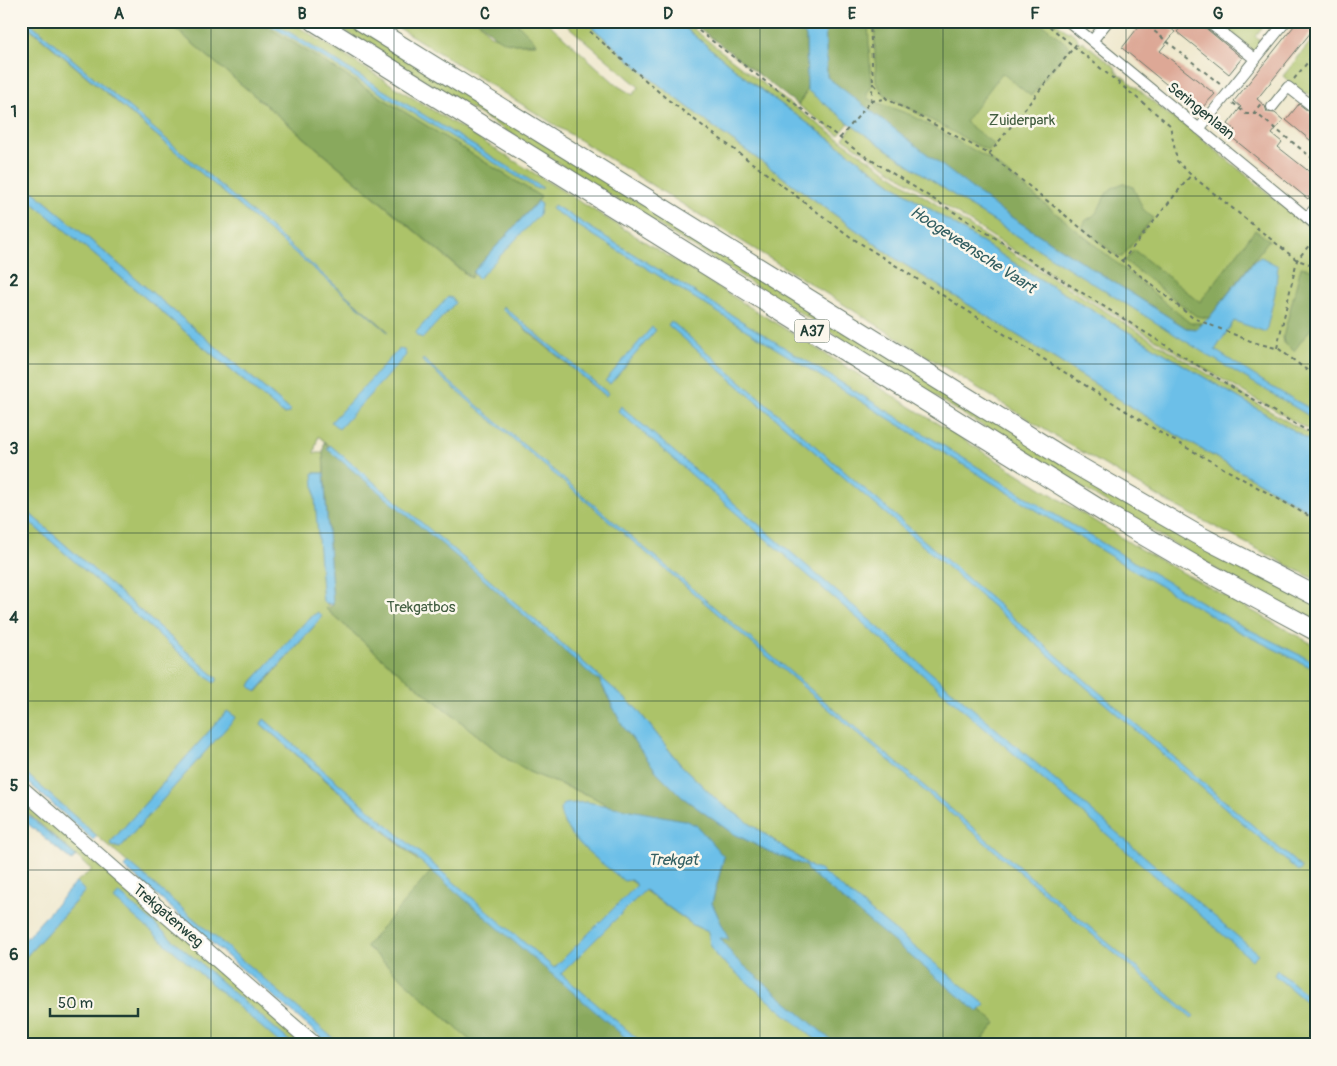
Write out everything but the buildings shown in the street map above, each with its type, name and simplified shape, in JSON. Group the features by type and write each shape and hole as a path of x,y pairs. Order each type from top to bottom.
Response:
{"highway":[{"name":"A37","path":"314,21 1107,514 1204,571 1316,631"},
{"name":"A37","path":"361,21 1066,459 1196,534 1316,596"}],"street":[{"name":"Seringenlaan","path":"1068,21 1316,225"},
{"path":"1088,38 1108,21"},
{"path":"1208,21 1255,60"},
{"path":"1199,129 1286,21"},
{"path":"1272,107 1288,87 1316,109"},
{"path":"1307,218 1316,207"},
{"name":"Trekgatenweg","path":"21,788 315,1045"}],"path":[{"path":"578,21 668,99 852,238 1164,436 1316,520"},
{"path":"686,21 840,138 1094,302 1234,389 1316,436"},
{"path":"840,138 871,101 873,83 870,21"},
{"path":"1043,21 1170,125 1177,161 1191,175 1297,260 1316,266"},
{"path":"1133,21 1149,27 1227,94 1246,114 1257,114 1316,161"},
{"path":"1142,25 1145,21"},
{"path":"989,154 1074,46 1088,38"},
{"path":"1288,87 1316,52"},
{"path":"873,83 887,99 989,154 1185,312 1202,322 1230,333 1253,342 1277,348 1316,377"},
{"path":"871,101 887,99"},
{"path":"1122,261 1191,175"},
{"path":"1277,348 1297,260 1316,237"},
{"path":"1312,434 1316,428"}],"green space":[{"path":"21,21 388,331 28,21 166,21 470,278 473,272 475,276 541,205 538,201 541,197 258,21 289,21 1138,548 1316,646 1316,1045 978,1045 996,1023 808,864 719,802 680,764 637,709 318,436 314,453 323,453 324,473 314,473 323,602 329,605 326,609 390,665 507,759 529,772 593,797 614,809 587,802 563,821 582,846 693,925 720,937 826,1045 641,1045 366,946 475,1045 337,1045 21,770 21,515 214,682 217,678 21,506 21,193 283,414 290,410 21,181","holes":["503,307 603,389 606,396 528,332","314,614 318,620 315,625 257,692 252,682","227,711 229,724 120,848 112,846 111,842","264,719 418,861 261,724"]},
{"path":"166,21 258,21 541,197 473,272 471,278"},
{"path":"329,21 348,21 692,235 1316,603 1316,621 1226,575 1131,518"},
{"path":"388,21 478,21 490,35 516,44 535,44 515,21 546,21 618,86 633,95 639,87 562,21 585,21 649,77 719,131 899,261 1173,433 1316,515 1316,580 1168,502 1060,439"},
{"path":"478,21 515,21 536,44 515,44 503,41"},
{"path":"677,21 684,21 809,118 896,178 1136,330 1316,438 1316,444 1028,272 896,187 752,83"},
{"path":"690,21 787,21 806,36 807,90 798,105"},
{"name":"Zuiderpark","path":"713,21 1054,21 1068,32 1070,31 1078,38 1077,40 1081,43 1082,41 1115,67 1116,71 1169,115 1175,116 1173,119 1179,120 1313,230 1311,233 1316,237 1316,425 1312,431 1251,397 1080,293 856,147 843,138 853,126 971,207 1039,249 845,120 849,123 839,135 798,105 806,93"},
{"path":"825,21 868,21 871,88 867,93 868,99 911,115 991,160 1190,323 1202,323 1196,329 1186,328 1000,210 849,95 827,77"},
{"path":"874,21 1039,21 1070,47 1031,96 1002,73 965,122 994,144 988,151 885,95 876,83"},
{"path":"1217,21 1268,21 1255,36 1261,42 1255,52"},
{"path":"1316,35 1316,99 1309,94 1301,92 1283,76"},
{"path":"1124,183 1133,187 1143,209 1153,218 1122,257 1117,256 1082,228 1086,220 1094,215 1106,194 1114,187"},
{"path":"1255,230 1269,240 1209,318 1196,316 1125,261 1134,250 1200,302"},
{"path":"1301,267 1316,270 1316,322 1294,351 1284,343 1283,337"},
{"name":"Trekgatbos","path":"324,442 596,674 622,725 657,772 682,797 732,833 770,852 814,869 996,1023 978,1045 826,1045 718,957 720,937 728,939 712,903 724,857 684,820 614,809 593,797 529,772 507,759 390,665 326,609 333,605 323,453"},
{"path":"21,794 309,1045 21,1045 21,962 85,891 76,882 92,870 21,807"},
{"path":"434,868 641,1045 475,1045 366,946"}],"water":[{"path":"22,21 28,21 267,225 388,332"},
{"path":"263,21 271,21 543,188 537,189"},
{"name":"Hoogeveensche Vaart","path":"585,21 677,21 752,83 896,187 1028,272 1316,444 1316,515 1173,433 899,261 719,131 649,77"},
{"path":"787,21 825,21 827,77 1000,210 1186,328 1196,329 1209,318 1254,261 1261,257 1278,266 1275,293 1266,332 1234,321 1215,350 1272,387 1316,412 1316,420 1209,356 971,207 857,129 807,90 806,36"},
{"path":"21,181 290,410 289,413 283,414 21,193"},
{"path":"538,201 541,205 539,215 478,279 473,272"},
{"path":"554,205 1049,511 1238,624 1316,663 1316,670 1238,631 1136,572 551,209"},
{"path":"448,297 452,298 455,303 423,338 417,336 416,332"},
{"path":"503,306 608,393 606,396 502,309"},
{"path":"671,321 1302,868 1299,872 668,325"},
{"path":"652,327 656,330 610,384 605,381"},
{"path":"399,349 404,350 406,355 339,429 331,422"},
{"path":"423,359 1194,1016 1192,1018 1108,948 422,361"},
{"path":"621,406 1258,954 1252,960 618,411"},
{"path":"330,445 486,577 637,709 680,764 719,802 813,868 820,870 986,1005 978,1012 807,870 806,866 770,852 732,833 682,797 657,772 622,725 599,679 596,679 474,571 327,449"},
{"path":"313,473 324,473 333,605 323,602"},
{"path":"21,506 217,678 217,681 214,683 21,515"},
{"path":"318,612 322,616 256,692 250,686 252,682 306,621"},
{"path":"227,711 236,717 120,848 112,846 110,843"},
{"name":"Trekgat","path":"264,719 554,968 637,885 631,880 624,881 575,839 562,818 560,808 564,804 587,802 684,820 696,825 724,857 712,903 729,940 720,938 735,958 837,1045 822,1045 716,956 710,944 708,932 693,925 645,890 561,974 645,1045 634,1045 261,724"},
{"path":"21,769 97,836 93,840 21,776"},
{"path":"21,809 76,856 72,861 21,818"},
{"path":"128,862 341,1045 330,1045 124,867"},
{"path":"76,882 85,891 21,962 21,944"},
{"path":"119,893 294,1045 282,1045 114,899"},
{"path":"1277,970 1316,1003 1316,1010 1274,975"}]}
